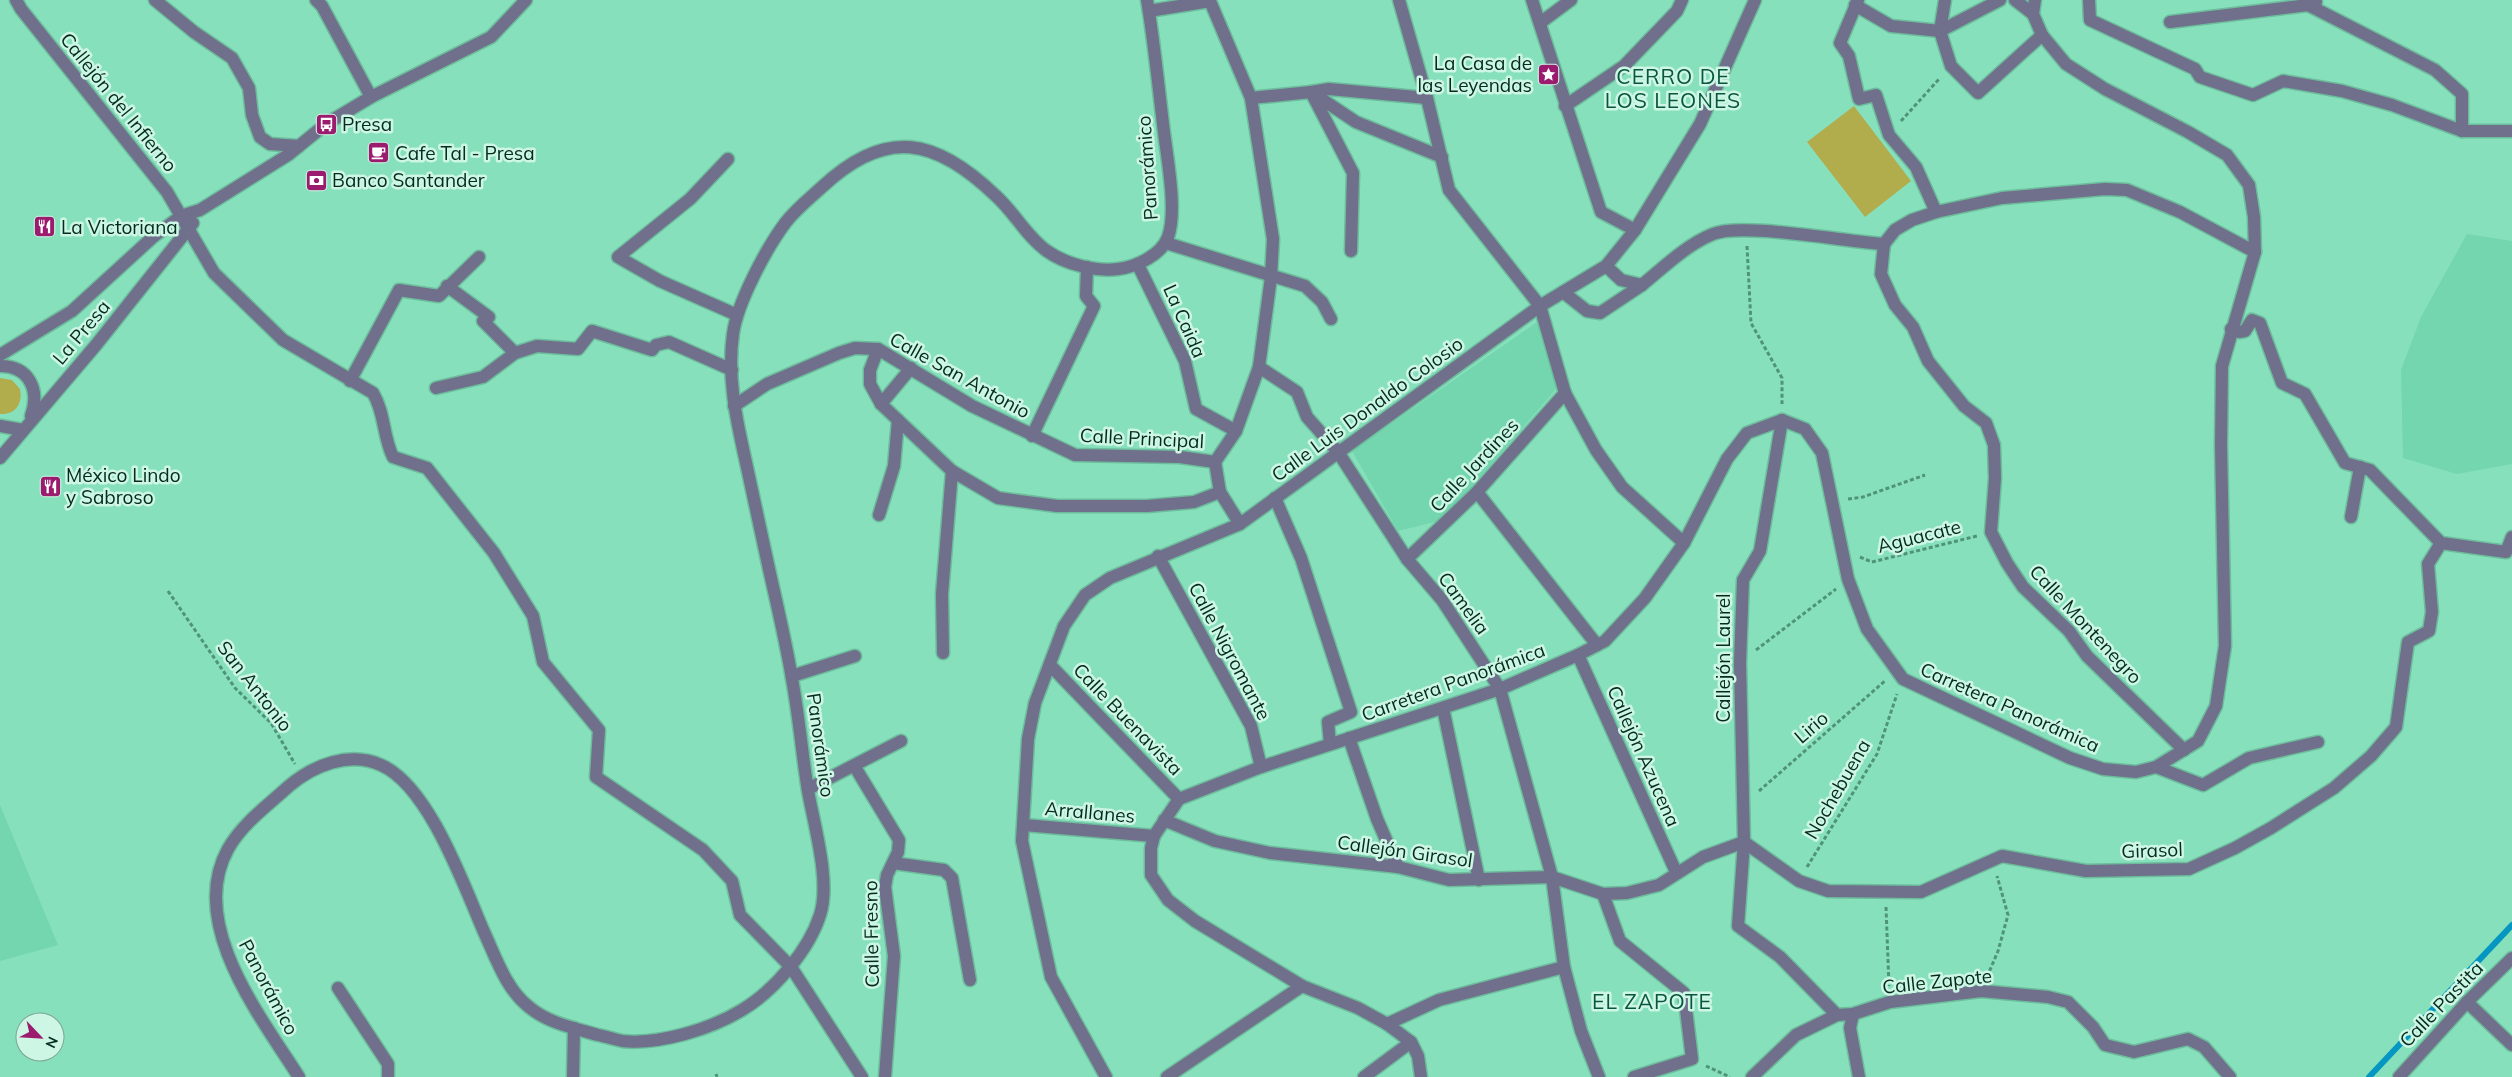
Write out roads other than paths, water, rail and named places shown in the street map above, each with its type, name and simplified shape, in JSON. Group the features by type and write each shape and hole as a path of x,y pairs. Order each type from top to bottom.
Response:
{"street":[{"name":"Callejón del Infierno","path":"16,0 21,9 167,192 214,273 283,340 373,393 380,405 389,450 393,457 427,468 494,553 533,616 544,662 599,730 596,777 703,850 732,881 740,915 791,967"},
{"path":"156,0 194,32 232,58 249,88 252,115 260,137 270,144 299,146"},
{"path":"316,0 322,6 371,97"},
{"path":"200,210 299,146 326,124 371,97 490,37 526,0"},
{"path":"1148,6 1210,0 1251,98 1273,240 1271,277 1259,367 1236,431 1215,462"},
{"path":"1399,0 1427,98 1449,190 1540,306 1565,393 1596,450 1622,488 1684,543"},
{"path":"1532,0 1600,212 1635,230"},
{"path":"1540,23 1571,0"},
{"path":"1565,106 1624,66 1677,11 1682,0"},
{"path":"1945,0 1940,31 1951,66 1978,93 2042,35"},
{"path":"1936,212 1916,167 1888,135 1876,95 1859,99 1849,56 1840,43 1857,3 1890,26 1940,31 2000,0"},
{"path":"2015,0 2033,14 2035,0"},
{"path":"2089,0 2090,20 2195,69 2200,77 2253,95 2283,80 2342,91 2392,105 2462,131 2512,131"},
{"path":"2170,22 2320,0"},
{"name":"Calle Luis Donaldo Colosio","path":"1106,1077 1051,978 1022,841 1028,739 1035,703 1064,626 1085,595 1110,578 1158,556 1240,524 1540,306 1606,266 1635,230 1700,124 1757,2"},
{"path":"2311,2 2435,70 2462,94 2462,131"},
{"name":"Panorámico","path":"299,1077 232,965 217,924 215,892 225,853 246,824 302,775 326,764 358,758 386,767 410,787 432,819 500,971 526,1006 557,1024 622,1041 665,1038 712,1026 748,1008 791,967 803,950 822,911 822,868 808,789 792,676 734,406 732,339 737,315 766,255 788,220 846,165 881,148 913,148 947,157 977,178 1004,203 1046,251 1087,267 1114,270 1138,265 1166,243 1170,232 1171,194 1148,6"},
{"name":"Carretera Panorámica","path":"1179,799 1261,767 1500,689 1578,655 1605,641 1645,598 1684,543 1726,459 1747,433 1782,420 1805,429 1822,453 1848,579 1868,629 1899,675 2070,758 2103,769 2136,772 2156,767 2198,741 2216,706 2224,646 2221,444 2222,376 2231,329 2255,252 2254,217 2249,184 2228,155 2105,89 2066,64 2042,35 2033,14"},
{"path":"1251,98 1328,89 1427,98"},
{"path":"1311,92 1356,122 1442,157"},
{"path":"1311,92 1353,173 1351,251"},
{"path":"728,159 690,199 618,256 660,281 737,315"},
{"path":"1563,292 1587,312 1600,312 1642,285 1681,252 1714,233 1746,230 1884,244 1895,230 1912,220 1936,212 2002,198 2105,189 2128,190 2180,212 2255,252"},
{"name":"La Presa","path":"0,355 72,311 153,237 181,216 200,210"},
{"name":"La Presa","path":"0,458 96,345 189,230 200,210"},
{"path":"1166,243 1305,286 1322,302 1331,319"},
{"name":"Calle Montenegro","path":"1884,244 1881,274 1896,304 1913,327 1928,361 1964,406 1986,423 1994,445 1995,478 1991,532 2023,587 2069,631 2087,656 2184,750"},
{"path":"350,381 399,290 439,296 447,286 479,257"},
{"name":"La Caida","path":"1138,265 1185,361 1196,409 1236,431"},
{"path":"1606,266 1621,280 1642,285"},
{"path":"1032,436 1094,306 1086,296 1087,267"},
{"path":"447,286 489,317 483,321 515,354"},
{"path":"2231,329 2239,332 2245,331 2252,320 2260,323 2282,383 2305,394 2345,463 2370,470 2441,543 2506,552 2512,537"},
{"path":"436,388 484,377 515,354 538,346 578,349 592,331 652,350 656,344 669,342 732,370"},
{"name":"Calle San Antonio","path":"734,406 767,384 839,353 855,348 878,349 972,406 1032,436"},
{"path":"878,349 870,370 870,384 881,404 952,471 998,498 1057,506 1147,506 1194,502 1220,492"},
{"path":"0,366 22,372 31,382 36,403 26,427 0,426"},
{"name":"Camelia","path":"1259,367 1297,392 1307,417 1338,452 1408,559 1442,600 1500,689 1552,877 1564,967 1581,1031 1599,1077"},
{"path":"881,404 911,368"},
{"name":"Calle Jardines","path":"1408,559 1477,492 1565,393"},
{"path":"879,515 894,466 898,420"},
{"name":"Callejón Laurel","path":"1744,842 1740,663 1743,580 1760,551 1782,420"},
{"name":"Calle Principal","path":"1032,436 1075,456 1180,457 1215,462 1220,492 1240,524"},
{"path":"2351,517 2360,467"},
{"path":"943,653 942,594 952,471"},
{"path":"1477,492 1596,646"},
{"path":"1275,498 1301,558 1351,712 1328,722 1330,744"},
{"name":"Girasol","path":"1744,842 1799,881 1828,891 1921,892 2002,856 2086,871 2189,869 2235,848 2334,788 2371,756 2396,727 2408,642 2429,631 2432,612 2428,564 2441,543"},
{"name":"Calle Nigromante","path":"1158,556 1251,726 1261,767"},
{"name":"Callejón Azucena","path":"1578,655 1676,872"},
{"path":"792,676 855,656"},
{"name":"Calle Buenavista","path":"1050,665 1179,799"},
{"path":"1443,708 1479,880"},
{"path":"1349,738 1377,819 1398,867"},
{"path":"808,789 901,741"},
{"path":"2156,767 2203,785 2249,758 2318,742"},
{"name":"Calle Fresno","path":"855,766 899,840 898,852 887,875 885,887 894,956 885,1077"},
{"path":"1179,799 1154,836 1150,848 1151,875 1168,900 1195,922 1302,986 1358,1008 1388,1024 1412,1042 1418,1056 1421,1077"},
{"name":"Callejón Girasol","path":"1164,820 1215,841 1270,852 1398,867 1449,880 1552,877 1603,894 1627,893 1659,885 1676,872 1703,857 1744,842"},
{"name":"Arrallanes","path":"1024,825 1154,836"},
{"path":"1744,842 1738,926 1780,957 1837,1015"},
{"path":"893,863 944,870 952,878 970,980"},
{"path":"1603,894 1620,941 1684,993 1692,1059 1634,1077"},
{"name":"Calle Pastita","path":"2399,1077 2466,1002 2512,958"},
{"path":"791,967 862,1077"},
{"path":"1388,1024 1440,1000 1564,967"},
{"path":"1167,1077 1302,986"},
{"path":"338,988 388,1064 388,1077"},
{"name":"Calle Zapote","path":"1752,1077 1796,1035 1837,1015 1853,1014 1890,1002 1981,991 2048,997 2068,1002 2093,1028 2105,1045 2134,1052 2188,1039 2204,1047 2230,1077"},
{"path":"2466,1002 2512,1045"},
{"path":"1853,1014 1850,1028 1859,1077"},
{"path":"573,1077 574,1028"},
{"path":"1364,1077 1412,1042"}],"waterway":[{"path":"2369,1077 2512,925"}],"place":[{"name":"La Casa de las Leyendas","path":"1548,74"},
{"name":"Presa","path":"326,124"},
{"name":"Cafe Tal - Presa","path":"379,153"},
{"name":"Banco Santander","path":"316,180"},
{"name":"La Victoriana","path":"45,227"},
{"name":"México Lindo y Sabroso","path":"50,486"}],"district":[{"name":"CERRO DE LOS LEONES","path":"1673,88"},
{"name":"EL ZAPOTE","path":"1652,1001"}]}
